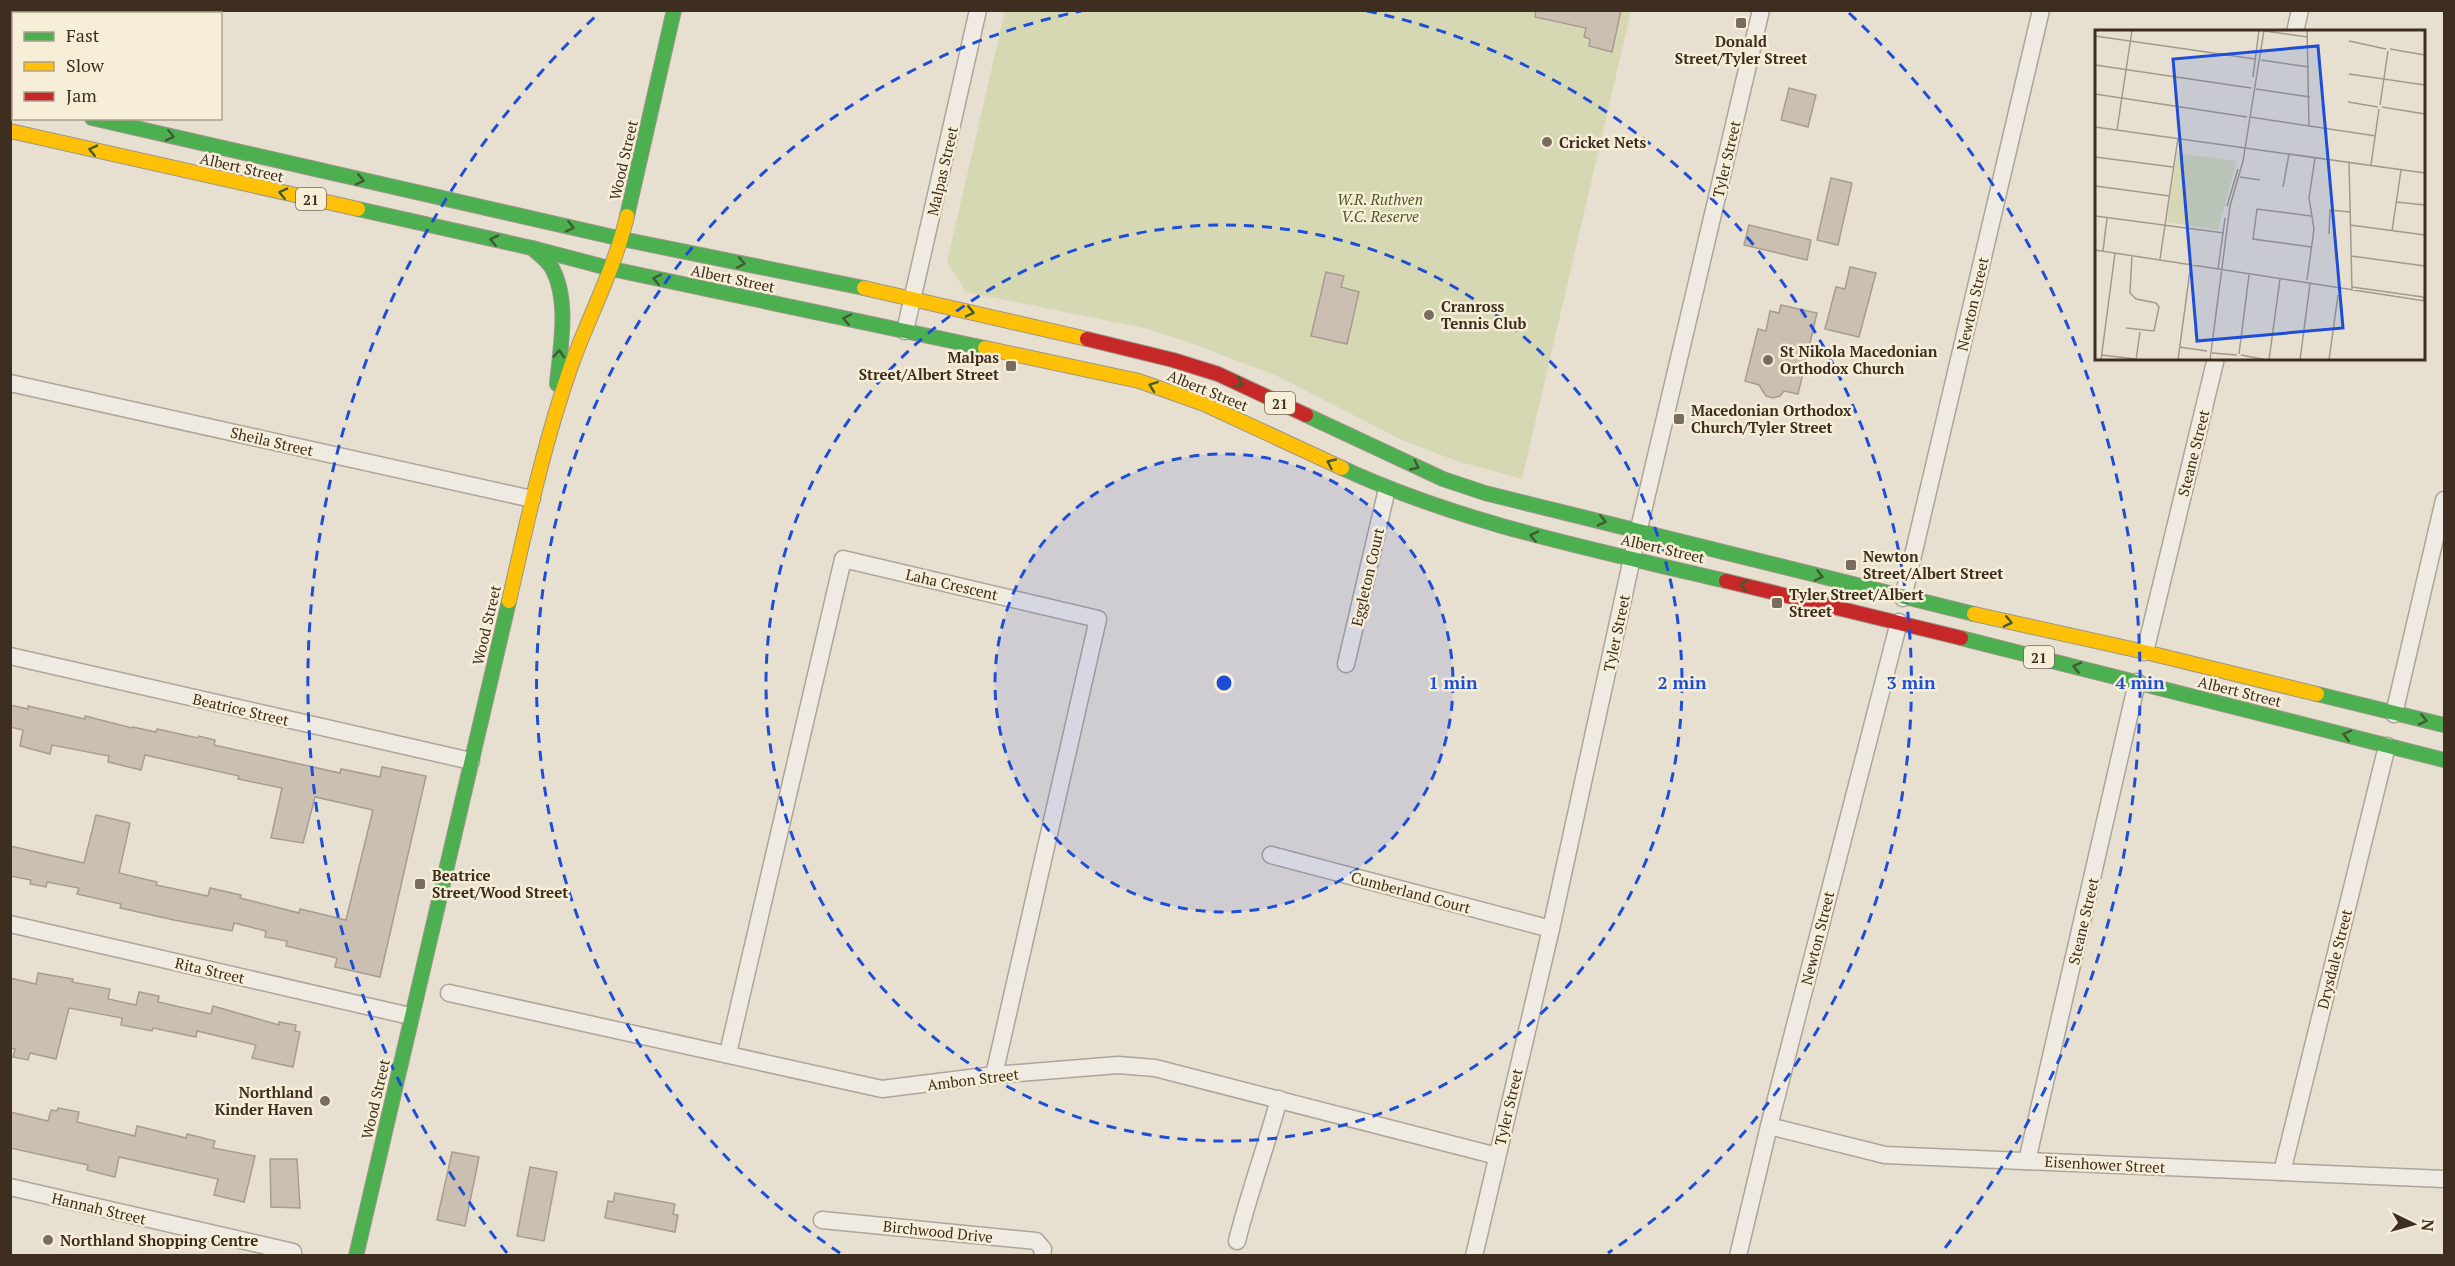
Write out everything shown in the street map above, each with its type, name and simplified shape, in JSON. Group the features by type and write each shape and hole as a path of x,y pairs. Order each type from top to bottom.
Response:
{"main road":[{"name":"Wood Street","path":"356,1256 410,1016 532,500 556,413 577,350 612,269 622,239 674,10"},
{"name":"Albert Street","path":"98,120 223,164 612,269 1139,381 1211,389 1443,479 1485,493 1640,530 1903,598 2145,652 2445,725"},
{"name":"Albert Street","path":"10,131 223,164 622,239 913,298 1173,360 1211,389 1387,489 1520,532 1899,622 2445,760"},
{"path":"532,248 551,266 559,281 561,328 556,413"}],"street":[{"name":"Malpas Street","path":"905,331 978,10"},
{"name":"Tyler Street","path":"1474,1256 1551,929 1632,558 1761,10"},
{"name":"Newton Street","path":"1903,598 2041,10"},
{"path":"2295,30 2300,10"},
{"name":"Steane Street","path":"2145,652 2216,360"},
{"name":"Sheila Street","path":"10,383 532,500"},
{"name":"Eggleton Court","path":"1346,664 1387,489"},
{"path":"2394,714 2445,500"},
{"name":"Laha Crescent","path":"728,1053 843,559 1098,619 994,1075"},
{"name":"Newton Street","path":"1738,1256 1769,1126 1899,622"},
{"name":"Beatrice Street","path":"10,656 471,761"},
{"name":"Steane Street","path":"2028,1161 2137,682"},
{"name":"Drysdale Street","path":"2282,1172 2387,746"},
{"name":"Cumberland Court","path":"1271,855 1551,929"},
{"name":"Rita Street","path":"10,924 410,1016"},
{"name":"Ambon Street","path":"449,993 728,1053 882,1089 994,1075 1118,1065 1155,1068 1497,1156"},
{"path":"1237,1241 1253,1179 1266,1148 1279,1100"},
{"name":"Eisenhower Street","path":"1769,1126 1885,1155 2445,1179"},
{"name":"Hannah Street","path":"10,1187 293,1252"},
{"name":"Birchwood Drive","path":"822,1220 1036,1241 1043,1249 1042,1256"}],"green space":[{"name":"W.R. Ruthven V.C. Reserve","path":"1005,11 1631,11 1522,479 1457,461 1404,441 1277,376 1185,341 1144,328 966,292 947,262"}],"building":[{"path":"1536,10 1621,10 1612,52 1589,46 1590,39 1584,37 1586,28 1535,17"},
{"path":"1789,88 1816,95 1808,127 1781,120"},
{"path":"1831,178 1852,183 1838,245 1817,240"},
{"path":"1749,225 1811,240 1807,260 1744,245"},
{"path":"1850,267 1876,273 1859,337 1825,329 1836,287 1845,289"},
{"path":"1326,272 1344,276 1341,287 1359,292 1347,344 1311,336"},
{"path":"1781,305 1817,313 1798,394 1784,391 1780,396 1773,398 1766,396 1759,385 1745,381 1758,329 1766,331 1770,311 1779,313"},
{"path":"10,705 28,709 28,706 85,719 85,716 156,732 157,729 198,738 199,736 215,740 214,745 340,773 341,769 380,777 382,767 426,776 380,977 335,967 337,958 286,946 287,941 265,937 266,931 234,923 232,931 174,920 120,908 121,904 77,894 79,888 47,882 46,887 30,884 31,880 10,876 10,846 84,863 96,815 130,823 119,873 157,882 156,885 208,896 210,888 299,913 300,909 346,920 373,810 315,797 303,843 271,838 282,788 145,755 141,770 108,762 109,756 52,745 50,754 20,746 23,730 10,727"},
{"path":"38,973 110,989 108,999 136,1005 139,992 159,996 158,1002 211,1014 213,1006 279,1025 279,1022 296,1025 295,1031 300,1032 293,1067 252,1058 256,1045 197,1031 196,1037 153,1028 152,1031 121,1025 122,1018 69,1008 56,1059 30,1053 28,1060 13,1057 15,1049 10,1048 10,978 36,984"},
{"path":"58,1108 79,1112 77,1122 135,1136 137,1126 186,1138 187,1134 215,1141 213,1148 255,1156 244,1202 214,1195 218,1179 119,1157 115,1177 87,1170 88,1165 10,1148 10,1112 48,1121 51,1110 57,1111"},
{"path":"452,1152 479,1157 465,1226 437,1220"},
{"path":"270,1159 297,1159 300,1208 271,1207"},
{"path":"530,1167 557,1172 544,1241 517,1236"},
{"path":"615,1193 675,1204 673,1214 678,1215 675,1232 605,1218 608,1201 613,1202"}],"traffic: fast":[{"path":"627,216 674,10"},
{"path":"101,120 622,239 864,288"},
{"path":"358,209 532,248 612,269 985,348"},
{"path":"532,248 552,268 561,295 562,325 557,384"},
{"path":"1306,415 1443,479 1485,493 1974,614"},
{"path":"1342,468 1388,488 1482,520 1726,581"},
{"path":"356,1256 509,601"},
{"path":"1961,638 2444,760"},
{"path":"2317,694 2444,725"}],"traffic: slow":[{"path":"10,131 358,209"},
{"path":"509,601 552,424 578,347 616,254 627,216"},
{"path":"864,288 1087,339"},
{"path":"985,348 1139,381 1204,404 1342,468"},
{"path":"1974,614 2145,652 2317,694"}],"traffic: jam":[{"path":"1087,339 1173,360 1218,374 1306,415"},
{"path":"1726,581 1961,638"}],"place":[{"name":"Donald Street/Tyler Street","path":"1741,23"},
{"name":"Cricket Nets","path":"1547,142"},
{"name":"Cranross Tennis Club","path":"1429,315"},
{"name":"St Nikola Macedonian Orthodox Church","path":"1768,360"},
{"name":"Malpas Street/Albert Street","path":"1011,366"},
{"name":"Macedonian Orthodox Church/Tyler Street","path":"1679,419"},
{"name":"Newton Street/Albert Street","path":"1851,565"},
{"name":"Tyler Street/Albert Street","path":"1777,603"},
{"name":"Beatrice Street/Wood Street","path":"420,884"},
{"name":"Northland Kinder Haven","path":"325,1101"},
{"name":"Northland Shopping Centre","path":"48,1240"}]}
